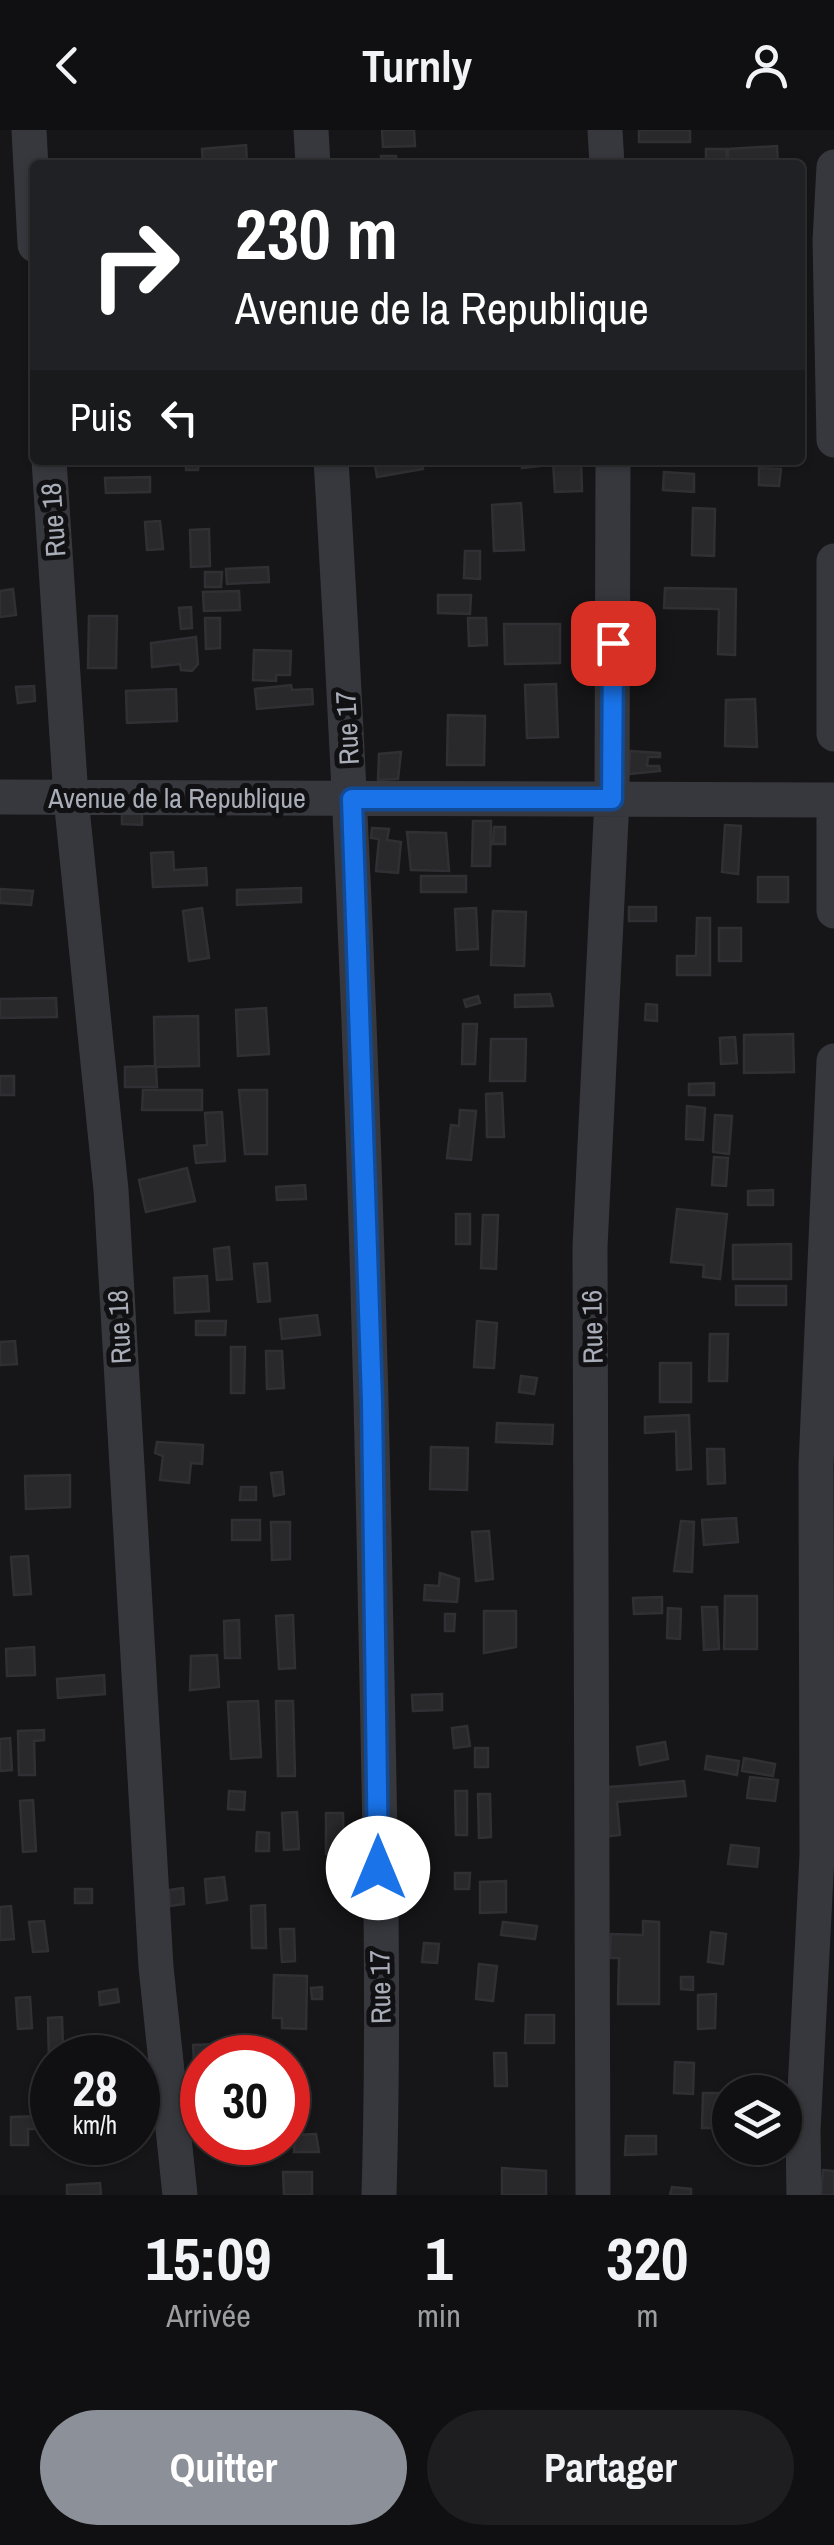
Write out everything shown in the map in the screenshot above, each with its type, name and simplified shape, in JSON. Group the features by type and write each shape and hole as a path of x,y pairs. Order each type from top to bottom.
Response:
{"street":[{"path":"29,130 31,160"},
{"path":"310,130 313,160"},
{"path":"604,130 606,160"},
{"path":"834,167 830,240 834,440"},
{"name":"Rue 18","path":"49,465 71,798 111,1190 155,1948 180,2195"},
{"name":"Rue 17","path":"332,465 352,799 374,1541 379,2195"},
{"name":"Rue 16","path":"593,2195 590,1247 612,799 613,465"},
{"path":"834,561 834,734"},
{"name":"Avenue de la Republique","path":"0,797 834,800"},
{"path":"834,811 834,911"},
{"path":"804,2195 803,2131 817,1855 816,1465 834,1061"}],"building":[{"path":"382,130 414,130 415,146 383,147"},
{"path":"639,130 690,130 690,142 639,142"},
{"path":"246,145 247,160 203,160 202,149"},
{"path":"777,146 778,160 728,160 728,149"},
{"path":"706,149 726,149 727,160 706,160"},
{"path":"375,465 422,465 423,469 377,477"},
{"path":"553,465 581,465 582,491 555,492"},
{"path":"759,468 781,469 779,486 759,485"},
{"path":"664,472 694,474 694,492 663,490"},
{"path":"150,477 150,492 106,493 105,478"},
{"path":"521,503 524,550 494,551 492,505"},
{"path":"693,508 715,509 714,556 692,555"},
{"path":"160,521 163,549 147,550 145,522"},
{"path":"209,529 210,566 191,567 190,530"},
{"path":"465,551 480,551 480,579 464,578"},
{"path":"268,567 269,582 227,584 226,569"},
{"path":"205,572 222,572 221,587 205,587"},
{"path":"665,588 736,589 735,655 718,654 719,609 664,608"},
{"path":"13,589 16,615 0,617 0,591"},
{"path":"239,591 240,610 204,611 203,592"},
{"path":"438,595 471,595 470,614 438,613"},
{"path":"191,607 192,628 181,629 179,608"},
{"path":"89,616 117,616 116,668 88,668"},
{"path":"205,618 220,618 220,648 206,649"},
{"path":"468,618 486,618 487,645 469,646"},
{"path":"504,624 560,624 560,663 505,664"},
{"path":"196,637 198,664 192,671 181,670 180,664 152,667 151,643"},
{"path":"254,650 291,651 290,675 276,675 276,681 253,680"},
{"path":"556,684 558,737 527,738 525,685"},
{"path":"291,685 292,690 312,689 313,704 257,709 255,689"},
{"path":"34,686 35,701 18,703 16,687"},
{"path":"176,689 177,721 127,723 126,691"},
{"path":"755,699 757,747 725,746 726,700"},
{"path":"448,715 485,716 484,765 447,765"},
{"path":"630,751 660,753 660,757 648,757 647,766 659,766 660,771 629,774"},
{"path":"401,752 398,779 378,780 379,754"},
{"path":"122,810 142,810 142,825 122,824"},
{"path":"473,821 491,821 490,866 472,866"},
{"path":"725,825 741,826 738,874 722,872"},
{"path":"494,827 505,827 505,844 493,844"},
{"path":"372,828 389,829 387,840 401,842 398,873 376,871 379,839 371,838"},
{"path":"407,832 446,833 449,871 411,870"},
{"path":"173,852 174,870 206,868 207,885 153,887 151,853"},
{"path":"421,876 466,876 466,892 421,892"},
{"path":"758,877 788,877 788,902 758,902"},
{"path":"301,888 301,902 237,905 237,890"},
{"path":"0,889 33,891 31,905 0,903"},
{"path":"629,907 656,907 656,921 629,921"},
{"path":"202,908 209,958 189,961 183,911"},
{"path":"476,908 478,949 457,950 455,909"},
{"path":"493,911 526,912 524,966 491,965"},
{"path":"697,918 710,918 710,975 677,975 677,956 696,956"},
{"path":"719,928 741,928 741,961 719,961"},
{"path":"550,994 553,1006 515,1007 515,995"},
{"path":"478,996 480,1003 466,1007 464,1000"},
{"path":"56,998 57,1017 0,1018 0,999"},
{"path":"646,1004 657,1005 657,1021 645,1020"},
{"path":"266,1008 269,1054 238,1056 236,1010"},
{"path":"198,1016 199,1066 156,1067 157,1087 125,1087 125,1067 155,1066 154,1017"},
{"path":"463,1024 477,1024 475,1064 462,1064"},
{"path":"793,1034 794,1072 744,1073 744,1035"},
{"path":"735,1037 737,1063 721,1064 720,1038"},
{"path":"491,1039 526,1039 525,1081 490,1081"},
{"path":"0,1076 14,1076 14,1095 0,1095"},
{"path":"714,1083 714,1095 689,1095 689,1084"},
{"path":"143,1090 202,1090 202,1110 142,1110"},
{"path":"239,1090 267,1090 267,1154 245,1154"},
{"path":"502,1093 504,1137 487,1137 486,1094"},
{"path":"687,1106 705,1108 703,1140 686,1139"},
{"path":"460,1110 476,1111 471,1160 447,1158 451,1125 459,1126"},
{"path":"222,1112 225,1161 196,1163 194,1146 207,1145 205,1113"},
{"path":"715,1115 732,1116 729,1154 713,1152"},
{"path":"714,1157 728,1158 726,1186 712,1185"},
{"path":"187,1168 195,1201 146,1212 139,1180"},
{"path":"305,1185 306,1199 277,1200 276,1187"},
{"path":"773,1190 773,1205 748,1205 748,1191"},
{"path":"677,1209 727,1214 720,1279 703,1277 704,1265 671,1262"},
{"path":"456,1214 470,1214 470,1244 456,1244"},
{"path":"483,1215 498,1215 496,1269 481,1268"},
{"path":"791,1244 791,1279 733,1279 733,1245"},
{"path":"229,1247 232,1279 217,1280 214,1249"},
{"path":"267,1263 270,1301 258,1302 254,1264"},
{"path":"207,1276 209,1311 175,1313 174,1278"},
{"path":"736,1286 786,1286 786,1305 736,1305"},
{"path":"317,1315 320,1335 282,1339 280,1319"},
{"path":"196,1321 226,1321 225,1335 196,1335"},
{"path":"477,1321 497,1323 494,1368 474,1367"},
{"path":"710,1334 728,1334 727,1381 709,1381"},
{"path":"15,1341 17,1364 0,1365 0,1342"},
{"path":"231,1347 245,1347 244,1393 231,1393"},
{"path":"266,1351 282,1351 284,1388 267,1389"},
{"path":"660,1363 691,1363 691,1402 660,1402"},
{"path":"521,1376 537,1378 534,1394 519,1392"},
{"path":"689,1415 691,1469 677,1470 676,1431 645,1433 645,1417"},
{"path":"497,1423 553,1425 552,1444 496,1442"},
{"path":"157,1442 203,1445 202,1464 191,1463 189,1483 160,1480 163,1456 155,1453"},
{"path":"431,1447 468,1448 467,1490 430,1489"},
{"path":"707,1449 724,1449 725,1483 708,1484"},
{"path":"282,1472 284,1494 274,1496 271,1473"},
{"path":"70,1475 70,1507 26,1509 25,1476"},
{"path":"241,1487 256,1487 256,1500 240,1500"},
{"path":"736,1518 738,1542 704,1545 702,1520"},
{"path":"232,1520 260,1520 260,1540 232,1540"},
{"path":"681,1521 694,1522 692,1572 674,1571"},
{"path":"271,1522 290,1522 290,1559 272,1560"},
{"path":"489,1531 493,1579 476,1581 472,1532"},
{"path":"28,1556 31,1594 14,1595 11,1557"},
{"path":"440,1573 459,1579 457,1602 424,1600 425,1585 439,1586"},
{"path":"725,1596 757,1596 757,1649 724,1649"},
{"path":"662,1597 662,1613 634,1614 633,1598"},
{"path":"702,1607 717,1607 719,1649 704,1650"},
{"path":"668,1608 681,1609 680,1639 667,1638"},
{"path":"484,1611 516,1611 516,1647 484,1653"},
{"path":"445,1614 455,1614 454,1631 445,1631"},
{"path":"293,1615 295,1668 279,1669 276,1616"},
{"path":"239,1620 240,1658 225,1658 224,1621"},
{"path":"34,1647 35,1675 7,1676 6,1649"},
{"path":"217,1655 219,1687 190,1690 191,1656"},
{"path":"104,1675 105,1694 58,1698 57,1679"},
{"path":"442,1694 442,1710 413,1711 412,1695"},
{"path":"258,1701 261,1757 231,1759 228,1702"},
{"path":"276,1701 293,1701 295,1776 278,1776"},
{"path":"467,1726 470,1746 454,1748 452,1728"},
{"path":"44,1730 44,1740 34,1741 35,1775 19,1775 18,1731"},
{"path":"10,1738 12,1770 0,1771 0,1739"},
{"path":"665,1742 668,1759 640,1765 637,1747"},
{"path":"475,1748 488,1748 488,1767 475,1767"},
{"path":"707,1756 739,1761 737,1775 705,1769"},
{"path":"744,1758 775,1764 773,1776 742,1771"},
{"path":"750,1777 778,1780 775,1801 747,1798"},
{"path":"684,1781 686,1796 617,1802 620,1835 601,1837 597,1788"},
{"path":"229,1791 245,1792 244,1810 228,1809"},
{"path":"455,1791 467,1791 467,1835 456,1835"},
{"path":"478,1794 490,1794 491,1837 479,1838"},
{"path":"33,1800 36,1851 23,1852 20,1801"},
{"path":"297,1812 299,1849 284,1850 282,1813"},
{"path":"326,1813 343,1813 344,1854 326,1854"},
{"path":"257,1832 269,1833 269,1851 256,1851"},
{"path":"731,1845 759,1848 757,1867 728,1864"},
{"path":"455,1873 470,1873 469,1889 455,1889"},
{"path":"224,1877 227,1900 207,1903 205,1879"},
{"path":"506,1881 506,1912 480,1913 480,1882"},
{"path":"183,1888 184,1904 170,1906 169,1890"},
{"path":"75,1889 92,1889 92,1903 75,1903"},
{"path":"265,1905 266,1948 252,1948 251,1906"},
{"path":"11,1906 14,1939 0,1940 0,1907"},
{"path":"44,1921 48,1951 33,1952 29,1922"},
{"path":"643,1921 659,1922 659,2004 618,2004 619,1958 610,1958 611,1934 643,1935"},
{"path":"503,1922 537,1926 535,1939 501,1935"},
{"path":"280,1929 294,1929 295,1961 282,1962"},
{"path":"711,1932 726,1934 723,1964 708,1962"},
{"path":"424,1943 439,1944 437,1963 422,1962"},
{"path":"479,1964 497,1966 493,2001 476,1999"},
{"path":"274,1975 307,1976 306,2029 282,2028 282,2018 273,2018"},
{"path":"681,1977 693,1977 693,1990 681,1989"},
{"path":"322,1987 322,1999 312,1999 311,1988"},
{"path":"117,1989 119,2002 100,2005 99,1992"},
{"path":"716,1994 715,2028 698,2029 698,1995"},
{"path":"30,1997 32,2028 18,2029 16,1998"},
{"path":"526,2015 554,2015 554,2043 525,2043"},
{"path":"62,2017 63,2035 48,2035 48,2018"},
{"path":"494,2053 506,2053 507,2086 495,2086"},
{"path":"675,2062 694,2063 693,2094 674,2093"},
{"path":"703,2093 712,2093 712,2128 702,2128"},
{"path":"30,2116 28,2145 11,2145 11,2117"},
{"path":"310,2134 316,2134 319,2152 310,2152"},
{"path":"626,2136 656,2136 656,2154 625,2155"},
{"path":"502,2168 546,2171 546,2195 502,2195"},
{"path":"823,2170 834,2171 834,2195 821,2195"},
{"path":"283,2172 312,2172 312,2195 284,2195"},
{"path":"100,2183 101,2195 67,2195 67,2185"},
{"path":"672,2187 691,2189 691,2195 670,2195"}],"route":[{"path":"378,1868 372,1401 352,799 612,799 613,643"}]}
